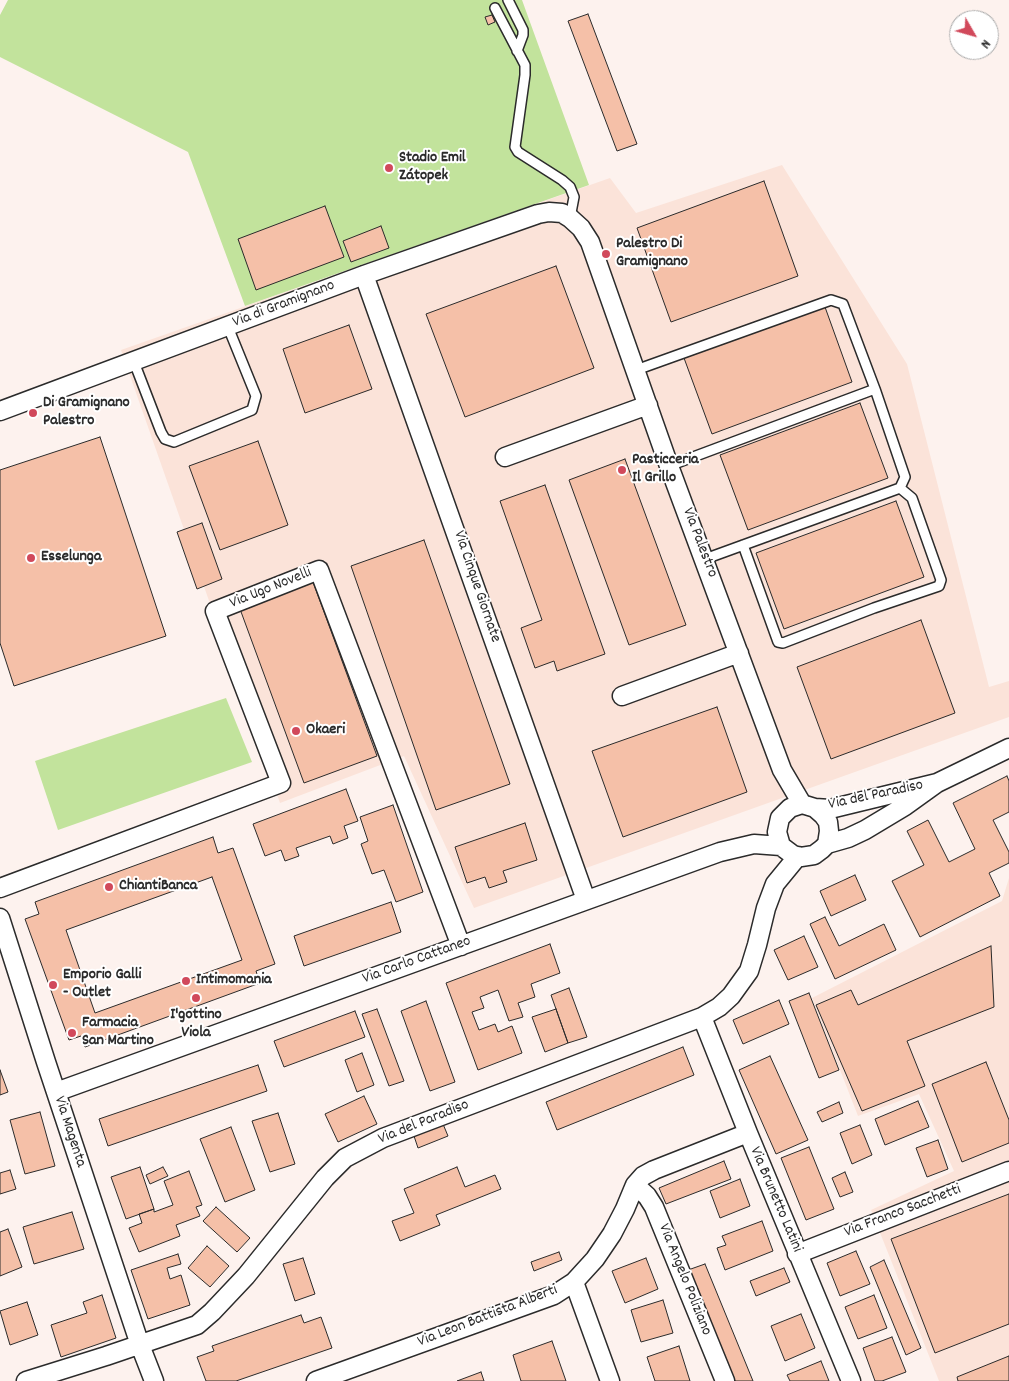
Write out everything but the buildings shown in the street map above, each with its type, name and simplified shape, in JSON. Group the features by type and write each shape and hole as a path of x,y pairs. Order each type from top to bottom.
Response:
{"street":[{"name":"Via di Gramignano","path":"0,411 364,275 538,214 549,212 562,213 570,218"},
{"name":"Via Palestro","path":"570,218 581,228 590,242 705,559 782,772 785,812"},
{"name":"Via Cinque Giornate","path":"364,275 586,900"},
{"path":"505,457 648,406"},
{"name":"Via Ugo Novelli","path":"0,888 281,784 215,611 320,570 461,946"},
{"path":"622,696 739,653"},
{"name":"Via del Paradiso","path":"827,844 848,838 875,824 937,783 1009,748"},
{"name":"Via Palestro","path":"782,772 809,806"},
{"name":"Via del Paradiso","path":"785,812 790,808 809,806 840,807 937,783"},
{"name":"Via del Paradiso","path":"26,1381 197,1325 246,1276 325,1178 345,1158 383,1138 702,1017 719,1007 731,996 749,971 766,908 775,884 798,856 814,855 827,844 830,831 828,822 823,815 809,806"},
{"path":"785,812 777,825 778,840 781,846 788,852 798,856"},
{"name":"Via Carlo Cattaneo","path":"56,1092 720,852 754,844 781,846"},
{"name":"Via Magenta","path":"0,918 140,1345 154,1381"},
{"name":"Via Brunetto Latini","path":"702,1017 748,1134 851,1381"},
{"name":"Via Leon Battista Alberti","path":"316,1381 554,1295 574,1282 595,1259 612,1234 635,1185 643,1176 748,1134"},
{"name":"Via Franco Sacchetti","path":"798,1254 1009,1171"},
{"name":"Via Angelo Poliziano","path":"635,1185 647,1196 654,1207 725,1381"},
{"path":"574,1282 610,1381"}],"lane":[{"path":"508,0 523,30 517,51"},
{"path":"495,8 525,65 515,147 518,152 570,187 574,196 570,218"},
{"path":"636,370 831,300 843,304 875,389 905,477 900,488 705,559"},
{"path":"134,362 160,432 165,439 174,442 252,410 256,396 228,327"},
{"path":"670,466 875,389"},
{"path":"742,545 778,642 784,643 874,608 938,586 941,580 912,498 900,488"}],"shaded area":[{"path":"782,165 907,364 989,687 1009,681 1009,717 474,908 404,756 280,803 121,350 610,178 636,213"},
{"path":"1009,878 1009,1381 939,1381 871,1210 954,1171 919,1094 858,1116 812,998 1002,901"}],"green space":[{"name":"Stadio Emil Zátopek","path":"8,0 522,0 589,185 245,306 188,152 0,57 0,15"},
{"path":"226,698 252,762 58,830 35,761"}],"place":[{"name":"Stadio Emil Zátopek","path":"389,168"},
{"name":"Palestro Di Gramignano","path":"606,254"},
{"name":"Di Gramignano Palestro","path":"33,413"},
{"name":"Pasticceria Il Grillo","path":"622,470"},
{"name":"Esselunga","path":"31,558"},
{"name":"Okaeri","path":"296,731"},
{"name":"ChiantiBanca","path":"109,887"},
{"name":"Intimomania","path":"186,981"},
{"name":"Emporio Galli - Outlet","path":"53,985"},
{"name":"I'gottino Viola","path":"196,998"},
{"name":"Farmacia San Martino","path":"72,1033"}]}
